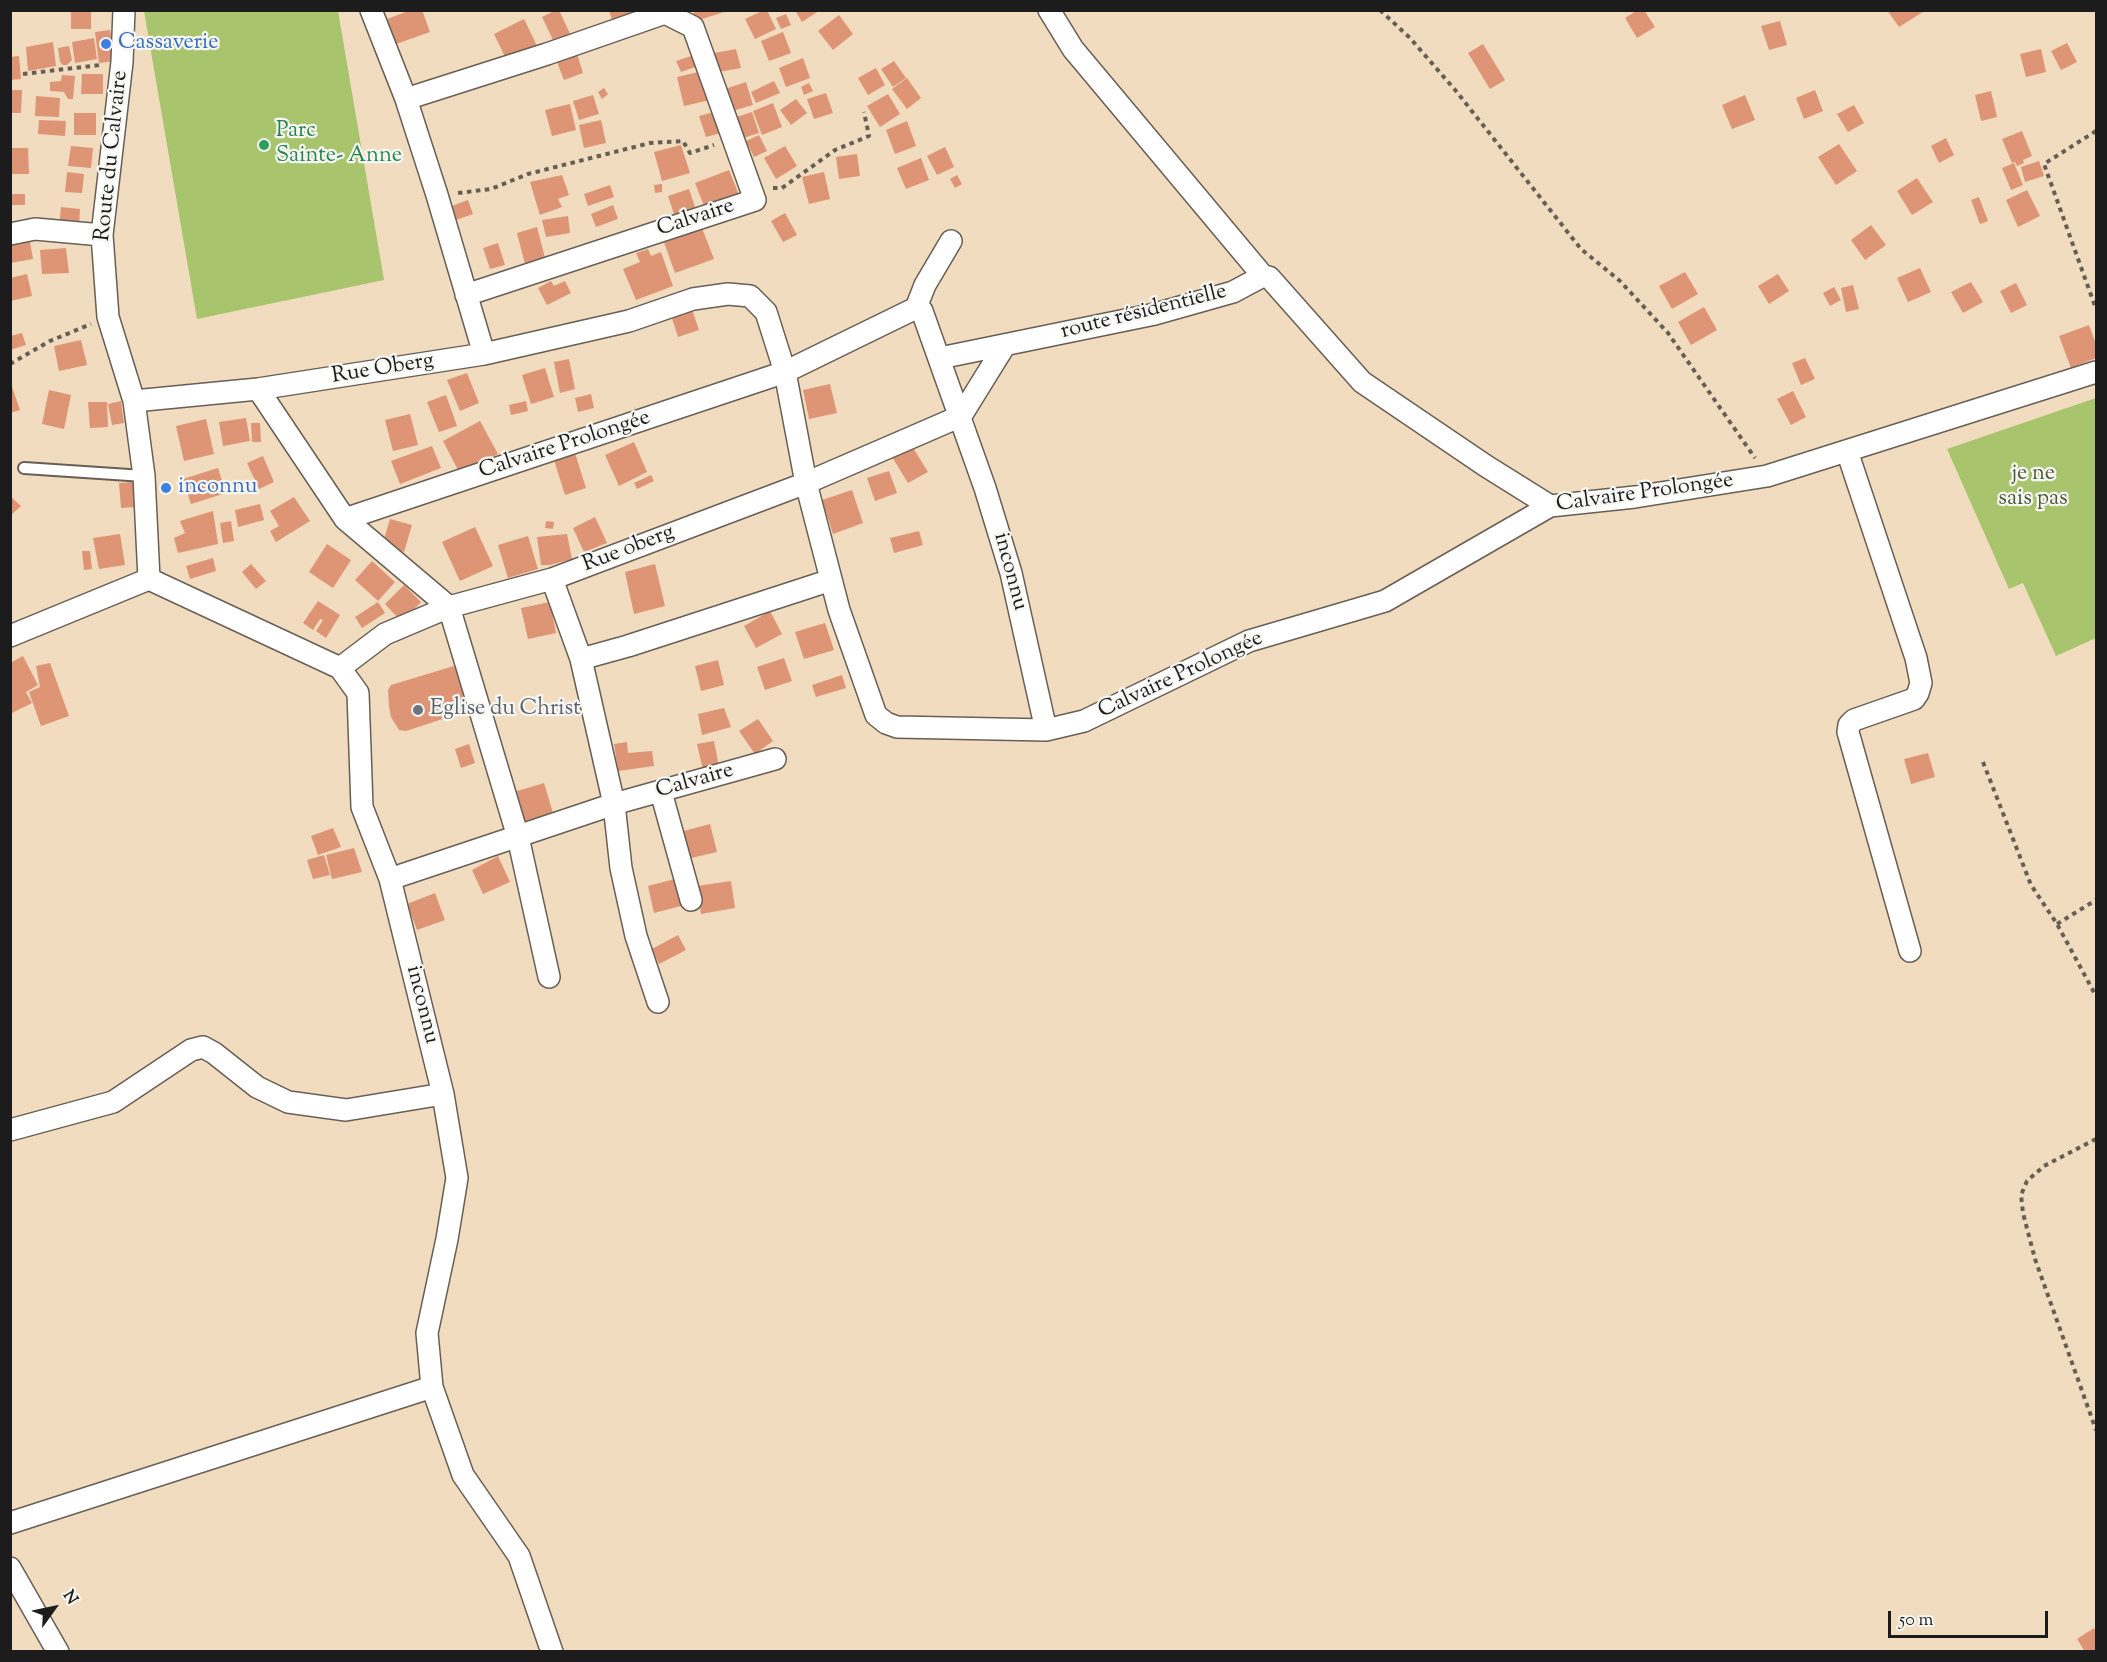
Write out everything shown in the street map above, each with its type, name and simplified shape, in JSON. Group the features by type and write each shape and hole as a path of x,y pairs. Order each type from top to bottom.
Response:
{"street":[{"name":"Route du Calvaire","path":"124,10 122,62 102,236 108,317 134,401 144,476 149,579"},
{"path":"371,10 406,99 484,354"},
{"path":"1049,10 1073,49 1263,276 1269,277 1362,382 1486,466 1550,506"},
{"name":"Calvaire","path":"406,99 548,54 665,12 693,27 755,200 466,295"},
{"path":"10,234 35,229 102,236"},
{"path":"785,372 916,308 925,285 951,242"},
{"name":"route résidentielle","path":"940,358 1155,314 1233,292 1263,276"},
{"name":"Calvaire Prolongée","path":"629,321 693,299 728,294 750,296 766,312 785,372 806,483 839,610 876,715 886,723 897,727 1046,730 1084,721 1249,641 1385,601 1550,506 1635,497 1767,476 2097,372"},
{"name":"inconnu","path":"916,308 922,311 961,416 1011,573 1046,730"},
{"name":"Rue Oberg","path":"134,401 258,389 484,354 629,321"},
{"path":"806,483 961,416 1005,345"},
{"name":"Calvaire Prolongée","path":"345,519 785,372"},
{"path":"258,389 345,519 449,608 518,837 549,977"},
{"path":"1847,451 1916,658 1920,683 1914,699 1854,720 1848,732 1910,951"},
{"name":"Rue oberg","path":"449,608 552,579 806,483"},
{"path":"10,636 149,579"},
{"name":"inconnu","path":"149,579 340,668 358,693 362,807 390,879 443,1094 457,1178 427,1333 432,1387 463,1476 519,1556 552,1652"},
{"path":"552,579 581,659 614,804 621,868 636,936 658,1002"},
{"path":"581,659 831,580"},
{"path":"340,668 385,634 449,608"},
{"name":"Calvaire","path":"518,837 614,804 776,759"},
{"path":"661,792 691,900"},
{"path":"390,879 518,837"},
{"path":"10,1130 113,1102 191,1050 203,1047 257,1087 288,1102 346,1110 443,1094"},
{"path":"10,1523 432,1387"},
{"path":"10,1568 58,1652"}],"lane":[{"path":"24,468 144,476"}],"path":[{"path":"1380,10 1410,38 1456,91 1581,249 1620,280 1668,333 1767,476"},
{"path":"23,74 122,62"},
{"path":"751,188 782,188 835,150 869,136 864,112"},
{"path":"2097,131 2044,164 2097,309"},
{"path":"437,195 491,189 528,174 650,143 683,141 690,153 718,144 735,144"},
{"path":"10,364 50,342 108,317"},
{"path":"1983,762 2031,885 2097,996"},
{"path":"2056,924 2097,900"},
{"path":"2097,1139 2044,1166 2027,1181 2021,1195 2023,1213 2035,1259 2097,1430"}],"green space":[{"name":"Parc Sainte- Anne","path":"144,11 338,11 384,280 197,319"},
{"name":"je ne sais pas","path":"2096,398 2096,638 2056,656 2023,583 2009,589 1947,449"}],"building":[{"path":"411,10 422,10 430,32 396,44 387,19"},
{"path":"559,10 571,36 555,44 542,17"},
{"path":"609,10 630,10 631,13 612,20"},
{"path":"693,10 724,10 724,12 696,21"},
{"path":"767,10 776,29 755,39 745,19"},
{"path":"795,10 820,10 802,22"},
{"path":"1638,10 1644,10 1655,27 1637,38 1625,18"},
{"path":"1887,10 1926,10 1899,27"},
{"path":"71,12 91,12 91,29 71,29"},
{"path":"786,14 791,25 781,29 776,18"},
{"path":"839,15 853,34 833,50 818,31"},
{"path":"524,19 538,48 508,63 494,34"},
{"path":"1780,21 1787,45 1769,50 1761,26"},
{"path":"110,30 111,37 117,37 115,61 99,63 95,32"},
{"path":"783,32 791,53 769,61 761,41"},
{"path":"94,38 97,59 75,63 72,42"},
{"path":"53,42 56,66 28,71 26,47"},
{"path":"2067,43 2077,62 2061,70 2051,51"},
{"path":"1483,44 1505,80 1490,89 1468,53"},
{"path":"69,46 72,60 67,65 63,65 60,62 58,48"},
{"path":"736,49 741,68 718,72 714,53"},
{"path":"2041,49 2046,72 2026,77 2020,54"},
{"path":"577,54 583,73 564,80 557,62"},
{"path":"697,54 701,65 681,72 676,61"},
{"path":"19,56 21,79 10,80 10,57"},
{"path":"803,58 810,78 786,87 779,68"},
{"path":"894,61 906,78 893,87 881,69"},
{"path":"876,68 885,85 868,95 858,78"},
{"path":"703,71 710,100 684,106 677,77"},
{"path":"82,74 103,74 103,94 81,94"},
{"path":"62,75 75,76 73,99 68,99 64,92 50,91 50,82 61,81"},
{"path":"907,78 921,98 907,109 892,89"},
{"path":"774,81 780,93 756,103 751,92"},
{"path":"746,82 753,105 732,111 725,89"},
{"path":"809,83 813,91 804,95 801,87"},
{"path":"604,88 608,94 602,99 598,92"},
{"path":"10,90 22,90 21,113 10,113"},
{"path":"1815,90 1823,111 1804,119 1796,98"},
{"path":"1991,91 1997,117 1981,121 1975,95"},
{"path":"826,93 833,113 814,119 807,99"},
{"path":"888,94 900,114 880,127 867,106"},
{"path":"593,95 599,114 579,120 573,101"},
{"path":"1745,95 1755,120 1732,129 1722,105"},
{"path":"36,96 60,98 59,117 35,116"},
{"path":"796,99 807,113 791,125 780,110"},
{"path":"773,103 782,127 762,135 753,111"},
{"path":"570,104 576,130 552,136 545,110"},
{"path":"1854,105 1864,123 1848,132 1837,114"},
{"path":"714,112 721,133 706,137 699,116"},
{"path":"752,112 759,133 740,139 733,118"},
{"path":"74,113 96,113 96,135 74,135"},
{"path":"39,120 66,121 65,136 38,134"},
{"path":"601,120 606,143 584,148 579,125"},
{"path":"907,121 916,146 895,154 886,130"},
{"path":"2022,131 2032,156 2017,166 2015,162 2012,163 2002,139"},
{"path":"759,135 767,151 754,157 746,141"},
{"path":"1946,138 1954,155 1939,163 1931,146"},
{"path":"1839,144 1857,171 1836,185 1818,157"},
{"path":"681,145 690,173 662,181 654,152"},
{"path":"71,146 93,148 91,168 68,166"},
{"path":"785,146 797,166 776,179 764,158"},
{"path":"945,147 954,167 937,175 927,156"},
{"path":"10,148 28,148 29,174 10,174"},
{"path":"857,154 860,176 839,179 836,157"},
{"path":"921,158 929,180 906,189 897,168"},
{"path":"2039,161 2044,176 2025,182 2021,167"},
{"path":"2014,163 2023,185 2011,190 2002,168"},
{"path":"729,170 739,195 705,208 695,183"},
{"path":"67,172 84,174 82,193 65,192"},
{"path":"824,172 830,199 809,204 802,177"},
{"path":"562,175 569,195 558,199 562,207 540,215 530,182"},
{"path":"957,175 962,184 955,188 950,179"},
{"path":"1917,178 1933,202 1912,215 1897,191"},
{"path":"662,184 662,192 655,193 654,185"},
{"path":"610,185 614,197 588,206 584,194"},
{"path":"689,189 696,210 675,217 668,196"},
{"path":"2027,190 2040,216 2018,227 2006,200"},
{"path":"10,194 25,194 25,205 10,205"},
{"path":"1979,197 1988,221 1980,224 1971,200"},
{"path":"468,200 473,214 453,221 449,207"},
{"path":"613,205 618,219 596,227 591,214"},
{"path":"61,207 80,209 79,228 59,226"},
{"path":"785,213 797,235 783,242 771,221"},
{"path":"568,216 570,233 546,237 542,220"},
{"path":"1871,225 1886,245 1865,260 1851,240"},
{"path":"537,227 545,258 525,264 517,233"},
{"path":"702,228 714,259 675,273 664,242"},
{"path":"29,236 33,259 10,263 10,238"},
{"path":"498,243 505,265 490,269 483,248"},
{"path":"66,248 69,273 42,274 40,250"},
{"path":"648,249 651,256 661,252 673,286 636,300 623,269 640,262 636,253"},
{"path":"1920,268 1931,292 1908,302 1897,278"},
{"path":"1685,272 1698,294 1672,309 1659,286"},
{"path":"27,274 32,296 10,301 10,278"},
{"path":"1778,274 1789,291 1769,304 1758,286"},
{"path":"551,281 554,286 565,281 571,293 547,305 538,288"},
{"path":"1971,282 1983,302 1963,313 1951,292"},
{"path":"2016,283 2027,305 2011,313 2000,291"},
{"path":"1853,285 1859,309 1846,312 1841,288"},
{"path":"1834,287 1841,300 1830,306 1823,293"},
{"path":"691,306 699,330 678,337 670,312"},
{"path":"1704,307 1717,330 1691,345 1678,322"},
{"path":"2089,325 2096,344 2096,358 2071,368 2059,336"},
{"path":"22,333 26,345 10,350 10,336"},
{"path":"81,340 87,365 59,371 54,346"},
{"path":"1805,358 1815,379 1801,385 1792,363"},
{"path":"569,359 575,389 560,393 554,362"},
{"path":"545,368 554,397 531,404 522,375"},
{"path":"467,373 479,403 460,411 447,380"},
{"path":"10,381 20,410 10,413"},
{"path":"830,384 837,413 809,419 803,390"},
{"path":"49,390 71,395 64,429 42,424"},
{"path":"1793,391 1806,417 1791,425 1777,399"},
{"path":"591,394 594,408 578,412 575,398"},
{"path":"446,395 457,426 439,432 427,402"},
{"path":"121,401 124,423 112,425 108,404"},
{"path":"526,401 528,411 511,415 509,405"},
{"path":"88,402 107,402 108,427 90,428"},
{"path":"410,414 418,445 393,451 385,420"},
{"path":"246,418 250,441 223,446 219,422"},
{"path":"206,419 214,454 184,461 176,426"},
{"path":"480,421 498,454 460,474 443,441"},
{"path":"251,423 260,423 261,442 252,442"},
{"path":"634,442 647,472 619,486 605,455"},
{"path":"432,446 441,468 400,484 391,461"},
{"path":"912,446 928,472 908,483 892,457"},
{"path":"575,453 586,488 565,495 554,460"},
{"path":"263,456 274,482 259,489 247,463"},
{"path":"218,468 226,493 191,504 183,479"},
{"path":"889,471 897,493 875,501 867,478"},
{"path":"651,475 654,481 637,489 634,483"},
{"path":"133,482 134,507 121,508 119,483"},
{"path":"852,490 863,523 833,534 822,500"},
{"path":"10,496 21,506 10,516"},
{"path":"294,497 310,521 276,542 270,531 279,526 270,511"},
{"path":"260,504 264,520 238,527 235,510"},
{"path":"213,511 218,544 178,553 174,538 185,533 180,521"},
{"path":"595,517 607,543 584,552 573,528"},
{"path":"390,519 412,525 404,552 382,546"},
{"path":"231,521 234,541 223,543 220,523"},
{"path":"546,521 554,522 553,529 545,528"},
{"path":"475,527 493,566 460,581 442,542"},
{"path":"919,531 923,545 894,553 890,538"},
{"path":"120,534 125,565 99,569 93,538"},
{"path":"567,534 572,559 541,565 537,537"},
{"path":"528,536 538,569 508,578 498,545"},
{"path":"327,544 351,560 333,588 309,572"},
{"path":"82,551 90,551 92,569 84,570"},
{"path":"213,558 216,571 190,579 186,566"},
{"path":"372,561 395,582 378,601 355,580"},
{"path":"251,564 266,581 256,589 242,572"},
{"path":"655,564 665,606 634,614 625,572"},
{"path":"404,585 421,602 402,622 385,604"},
{"path":"318,601 340,615 326,638 316,631 323,620 320,619 313,630 303,623"},
{"path":"378,602 385,613 362,628 355,617"},
{"path":"550,602 556,633 528,639 521,608"},
{"path":"770,611 782,634 756,648 744,626"},
{"path":"825,623 834,650 804,659 795,632"},
{"path":"23,656 38,685 26,692 32,703 10,714 10,663"},
{"path":"784,658 792,681 765,690 757,667"},
{"path":"718,660 724,685 701,691 695,666"},
{"path":"50,663 69,716 41,726 29,692 40,687 36,666"},
{"path":"454,666 465,688 470,710 406,731 399,730 391,717 389,706 388,690 391,685"},
{"path":"842,675 846,688 816,697 812,685"},
{"path":"724,708 731,727 702,735 698,714"},
{"path":"758,719 773,741 755,754 739,731"},
{"path":"714,741 719,767 703,770 697,744"},
{"path":"627,742 628,753 652,751 654,766 618,771 614,744"},
{"path":"469,744 475,763 461,768 455,749"},
{"path":"1928,753 1935,777 1911,784 1904,759"},
{"path":"544,783 553,813 522,822 514,792"},
{"path":"710,824 717,852 687,859 680,832"},
{"path":"333,828 341,847 318,855 311,836"},
{"path":"354,848 362,872 332,879 326,855"},
{"path":"324,855 330,875 313,879 307,860"},
{"path":"498,856 510,882 483,894 472,870"},
{"path":"675,879 681,906 654,913 648,886"},
{"path":"731,881 735,908 701,914 697,886"},
{"path":"435,893 445,920 417,930 407,904"},
{"path":"678,935 686,950 659,964 652,949"},
{"path":"2094,1628 2096,1652 2085,1652 2077,1639"}],"place":[{"name":"Cassaverie","path":"106,44"},
{"name":"Parc Sainte- Anne","path":"264,145"},
{"name":"inconnu","path":"166,488"},
{"name":"Eglise du Christ","path":"418,710"}]}
